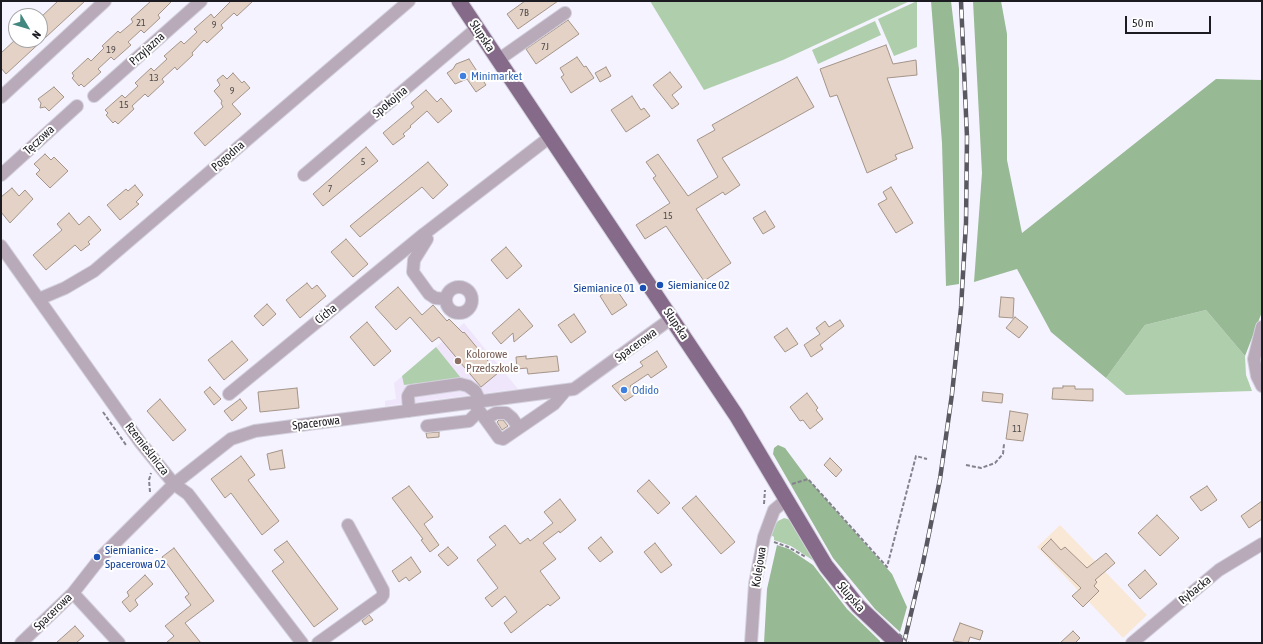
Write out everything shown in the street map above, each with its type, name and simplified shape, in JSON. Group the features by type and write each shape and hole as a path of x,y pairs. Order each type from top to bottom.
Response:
{"main road":[{"name":"Słupska","path":"459,1 788,492 820,556 838,583 858,606 901,641"}],"street":[{"path":"1,97 105,1"},
{"name":"Przyjazna","path":"94,96 201,1"},
{"name":"Pogodna","path":"39,300 65,288 94,271 409,1"},
{"path":"498,60 565,13"},
{"name":"Spokojna","path":"304,175 477,28"},
{"name":"Tęczowa","path":"1,175 77,106"},
{"name":"Cicha","path":"229,394 424,234 550,137"},
{"path":"424,234 427,238 414,260 413,272 429,294 440,300 445,300"},
{"name":"Rzemieślnicza","path":"1,246 140,442 174,484 188,494 302,643"},
{"name":"Spacerowa","path":"21,643 73,593 102,556 174,484 232,439 255,431 409,410 479,408 574,388 672,318"},
{"path":"1262,327 1254,359 1257,376 1262,386"},
{"path":"409,410 408,396 411,391 460,384 468,386 475,391 479,408 499,438 503,439 554,404 566,390"},
{"path":"479,408 496,413 506,413 512,418 519,428"},
{"path":"427,426 469,421 479,408"},
{"name":"Kolejowa","path":"751,643 755,584 764,537 774,510 788,492"},
{"path":"318,643 381,598 383,595 383,590 348,525"},
{"name":"Rybacka","path":"1132,643 1219,570 1262,544"},
{"path":"73,593 119,643"}],"path":[{"path":"966,465 981,468 994,463 1000,459 1003,454 1004,444"},
{"path":"788,492 808,479 887,568 916,456 927,459"},
{"path":"764,482 764,505"}],"shaded area":[{"name":"Kolorowe Przedszkole","path":"464,323 518,389 385,406 385,401 396,399 394,383"},
{"path":"1060,525 1147,615 1123,638 1037,547"}],"green space":[{"path":"650,1 910,1 783,60 704,90"},
{"path":"917,1 917,47 894,56 878,19"},
{"path":"931,1 951,1 959,69 959,284 946,286 942,143"},
{"path":"973,1 1001,1 1007,34 1007,160 1022,233 1216,79 1262,80 1262,312 1245,356 1206,310 1145,325 1106,378 1051,332 1017,269 974,282 982,173"},
{"path":"875,21 881,35 818,64 812,50"},
{"path":"1206,310 1245,356 1246,375 1252,391 1126,395 1106,378 1145,325"},
{"path":"436,347 461,378 404,385 402,376"},
{"path":"778,445 785,448 808,479 892,574 907,607 900,632 875,609 833,558 773,454 774,448"},
{"path":"784,518 791,520 817,563 791,546 774,540 774,537 771,535 773,528 778,521"},
{"path":"777,545 789,549 813,565 847,609 880,641 880,643 764,643 767,589"}],"building":[{"path":"58,1 85,1 48,35 48,10"},
{"path":"151,1 172,1 158,15 160,18 144,33 141,30 128,42 131,45 114,60 111,57 98,69 101,72 84,87 81,84 79,86 72,78 74,76 72,73 88,58 91,61 104,48 102,46 118,31 120,33 133,22 131,19"},
{"path":"231,1 253,1 237,16 234,13 221,25 223,28 207,43 204,40 192,53 193,55 177,70 175,67 162,79 164,82 148,97 145,94 132,106 134,109 118,124 115,121 113,123 106,115 108,113 105,110 122,95 125,98 138,86 135,83 151,68 154,71 167,59 164,56 181,41 184,44 197,32 194,29 211,14 214,18"},
{"path":"525,1 558,1 518,29 507,14"},
{"path":"568,20 579,34 536,64 526,49"},
{"path":"886,45 893,64 916,60 917,75 887,78 913,148 895,155 897,159 867,173 837,95 830,97 820,69"},
{"path":"8,46 8,48 34,48 6,74 1,68 1,53"},
{"path":"577,57 584,67 586,66 594,78 571,93 561,77 564,75 560,68"},
{"name":"Minimarket","path":"469,59 486,85 476,92 467,79 455,84 447,73 453,69 456,64"},
{"path":"606,67 611,76 600,82 595,73"},
{"path":"670,72 682,87 672,95 679,104 672,109 653,85"},
{"path":"233,73 242,83 244,81 250,88 232,104 241,114 205,146 194,133 223,107 221,103 222,101 214,91 220,85 217,80 223,75 227,79"},
{"path":"797,77 814,107 722,158 740,185 725,195 723,192 696,209 731,263 704,281 666,226 645,239 636,225 670,203 653,178 656,176 646,162 658,154 688,196 718,177 697,140 715,130 712,125"},
{"path":"54,87 64,97 49,111 45,107 40,108 41,103 38,99"},
{"path":"426,90 437,102 441,98 452,111 438,123 427,111 410,126 411,127 403,134 405,136 393,145 383,133 414,107 411,103"},
{"path":"632,96 641,110 644,108 650,116 626,132 611,110"},
{"path":"366,147 378,161 323,206 313,194"},
{"path":"45,154 51,160 54,157 68,171 50,188 36,174 40,170 34,164"},
{"path":"428,162 448,185 433,199 422,187 360,237 350,226"},
{"path":"135,185 143,195 136,202 139,204 120,220 107,205 126,189 128,191"},
{"path":"891,187 913,223 896,233 878,204 887,199 883,192"},
{"path":"12,188 19,196 25,190 33,199 10,223 1,212 1,197"},
{"path":"765,211 775,227 763,234 753,218"},
{"path":"69,213 79,225 89,216 101,230 88,242 90,244 81,251 75,245 46,270 33,255 62,230 57,224"},
{"path":"346,239 368,264 353,277 331,252"},
{"path":"506,247 522,266 507,279 491,260"},
{"path":"307,283 312,289 317,285 326,296 300,318 286,300"},
{"path":"614,286 627,305 612,315 600,296"},
{"path":"398,287 422,315 433,305 447,321 449,319 463,333 464,332 498,373 481,387 439,337 432,342 410,317 396,330 375,307"},
{"path":"1001,297 1014,298 1013,318 999,317"},
{"path":"267,304 276,314 263,326 254,316"},
{"path":"519,309 533,326 514,342 513,333 501,344 492,333"},
{"path":"574,314 586,332 571,343 558,325"},
{"path":"1015,317 1028,327 1019,338 1006,328"},
{"path":"840,320 844,326 820,345 823,349 811,357 804,345 820,334 816,328 825,321 829,327"},
{"path":"367,322 391,351 374,366 350,337"},
{"path":"787,328 798,344 785,352 774,337"},
{"path":"232,341 248,360 224,380 208,360"},
{"path":"657,351 667,367 651,378 648,374 630,386 636,394 625,401 612,386 643,366 640,362"},
{"path":"526,356 526,359 557,356 559,371 528,374 527,368 517,369 516,357"},
{"path":"1063,386 1075,386 1075,389 1093,389 1093,401 1052,399 1053,388 1063,388"},
{"path":"210,387 221,399 214,405 204,392"},
{"path":"297,388 299,408 260,412 258,392"},
{"path":"983,392 1003,394 1002,403 982,401"},
{"path":"807,393 818,408 816,410 823,419 810,429 803,420 800,421 790,407"},
{"path":"160,399 186,430 173,441 147,411"},
{"path":"240,399 247,408 232,421 224,411"},
{"path":"1010,411 1028,414 1023,441 1006,439"},
{"path":"499,420 503,420 508,426 502,430 497,422"},
{"path":"439,432 439,437 427,438 426,433"},
{"path":"282,450 285,468 270,470 267,454"},
{"path":"241,456 255,475 248,480 279,521 262,535 231,493 225,498 211,479"},
{"path":"830,458 842,470 836,477 824,465"},
{"path":"649,480 670,503 658,514 637,491"},
{"path":"409,486 433,517 424,524 439,545 430,552 421,540 423,539 392,498"},
{"path":"1207,486 1217,500 1201,511 1190,497"},
{"path":"696,496 735,542 721,554 682,508"},
{"path":"560,499 576,520 560,533 559,531 543,543 556,559 540,571 560,598 550,606 548,604 511,633 504,623 517,612 505,596 492,607 485,598 498,588 477,560 496,545 489,537 505,525 520,544 528,538 530,541 553,523 544,512"},
{"path":"1262,501 1262,519 1249,528 1241,516"},
{"path":"1157,515 1179,538 1160,556 1138,533"},
{"path":"601,537 613,552 600,562 588,548"},
{"path":"1051,539 1061,550 1065,547 1087,568 1106,553 1115,563 1095,580 1097,582 1094,586 1099,591 1083,607 1072,596 1081,588 1041,549"},
{"path":"287,541 338,609 314,627 272,571 284,562 274,550"},
{"path":"655,543 672,565 661,573 644,552"},
{"path":"448,547 458,558 448,566 438,555"},
{"path":"174,548 214,601 185,623 201,643 166,643 174,636 165,626 191,605 185,597 189,594 162,557"},
{"path":"411,557 421,572 409,581 406,577 399,582 392,571"},
{"path":"1145,570 1157,584 1140,599 1128,585"},
{"path":"145,575 153,584 135,600 138,605 130,612 122,602 129,596 127,592"},
{"path":"369,615 373,620 365,625 362,621"},
{"path":"960,623 983,631 980,640 970,637 968,643 953,641"},
{"path":"75,626 84,636 76,643 56,643"},
{"path":"1073,631 1080,638 1075,643 1060,643"}],"railway":[{"path":"904,643 923,563 940,479 952,394 961,308 966,223 967,137 961,1"}],"place":[{"name":"Minimarket","path":"463,76"},
{"name":"Siemianice 02","path":"660,285"},
{"name":"Siemianice 01","path":"643,288"},
{"name":"Kolorowe Przedszkole","path":"458,361"},
{"name":"Odido","path":"624,390"},
{"name":"Siemianice - Spacerowa 02","path":"97,557"}]}
